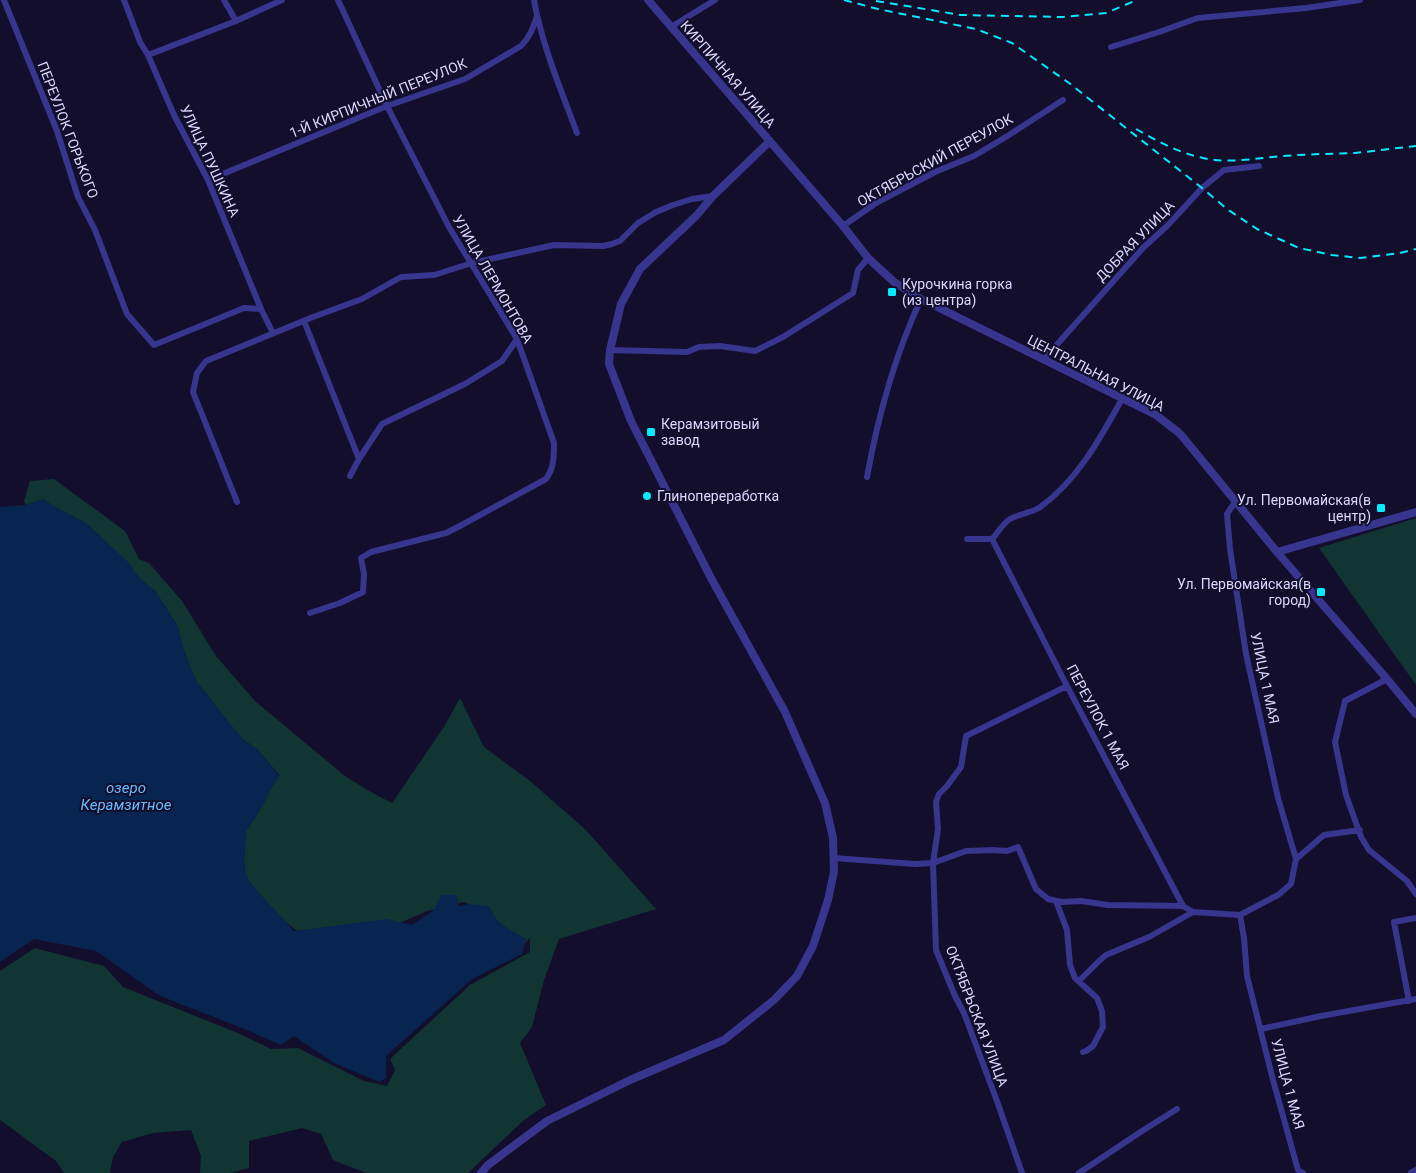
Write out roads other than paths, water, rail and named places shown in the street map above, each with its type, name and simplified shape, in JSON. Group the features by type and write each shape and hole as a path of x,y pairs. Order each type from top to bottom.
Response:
{"street":[{"name":"ПЕРЕУЛОК ГОРЬКОГО","path":"4,0 57,132 78,197 95,230 127,314 154,345 244,308 262,308"},
{"name":"УЛИЦА ПУШКИНА","path":"124,0 140,42 148,55 174,115 208,180 274,334"},
{"path":"224,0 236,21"},
{"path":"148,55 236,21 282,0"},
{"name":"УЛИЦА ЛЕРМОНТОВА","path":"310,613 340,603 363,592 364,574 361,558 371,552 446,533 458,527 546,479 550,474 554,460 554,443 517,339 472,263 448,227 387,106 338,0"},
{"path":"534,0 537,16 558,81 577,133"},
{"name":"КИРПИЧНАЯ УЛИЦА","path":"648,0 770,141"},
{"path":"671,27 715,0"},
{"path":"1110,47 1198,18 1306,8 1360,0"},
{"name":"1-Й КИРПИЧНЫЙ ПЕРЕУЛОК","path":"208,180 387,106 465,79 521,46 532,32 537,16"},
{"name":"ОКТЯБРЬСКИЙ ПЕРЕУЛОК","path":"843,226 884,199 935,172 974,156 1064,100"},
{"path":"481,1173 488,1165 547,1121 630,1080 724,1040 774,1000 797,976 813,946 828,900 834,872 833,838 825,802 785,712 711,578 631,421 609,364 610,350 620,304 640,269 696,216 770,141"},
{"name":"ЦЕНТРАЛЬНАЯ УЛИЦА","path":"770,141 868,258 894,282 921,299 1156,415 1178,432 1277,552 1388,679 1416,714"},
{"name":"ДОБРАЯ УЛИЦА","path":"1044,359 1143,248 1168,225 1202,188 1224,170 1258,166"},
{"path":"237,502 193,392 197,373 206,361 362,299 401,278 434,274 472,263 554,245 597,246 612,244 620,241 638,223 656,212 692,199 714,196"},
{"path":"610,350 687,352 699,347 720,346 755,351 783,337 853,293 858,270 868,258"},
{"path":"867,477 873,440 891,376 912,317 921,299"},
{"path":"304,321 359,459"},
{"path":"350,476 382,424 465,384 502,361 517,339"},
{"path":"966,539 992,539 1009,520 1038,508 1081,466 1103,434 1122,399"},
{"name":"УЛИЦА 1 МАЯ","path":"1235,502 1228,514 1230,549 1246,654 1278,798 1296,859"},
{"path":"1277,552 1416,512"},
{"name":"ПЕРЕУЛОК 1 МАЯ","path":"992,539 1183,906"},
{"path":"1388,679 1345,701 1335,742 1346,795 1361,837 1369,850 1407,881 1416,894"},
{"name":"ОКТЯБРЬСКАЯ УЛИЦА","path":"1022,1173 964,1013 936,950 933,863 938,829 936,802 939,794 961,767 966,736 1067,686"},
{"path":"833,858 915,864 933,863 966,851 1007,851 1018,847 1036,889 1048,899 1108,905 1183,906 1193,912 1240,915 1278,895 1291,884 1296,859 1324,835 1360,830"},
{"path":"1056,901 1067,930 1070,965 1076,978 1097,998 1102,1011 1102,1027 1093,1046 1083,1052"},
{"path":"1079,981 1106,955 1149,937 1193,912"},
{"name":"УЛИЦА 1 МАЯ","path":"1240,915 1247,976 1273,1080 1300,1172"},
{"path":"1261,1028 1412,1000 1394,922 1416,918"},
{"path":"1079,1173 1177,1109"},
{"path":"1412,1173 1416,1171"}],"water":[{"name":"озеро Керамзитное","path":"43,499 87,524 129,563 139,578 156,592 177,625 184,651 196,681 241,738 257,749 279,776 246,831 245,871 250,883 294,931 387,919 412,925 434,910 441,895 457,895 458,906 469,904 489,906 499,923 526,939 522,954 472,979 386,1056 386,1078 379,1082 334,1063 294,1036 281,1045 160,996 96,951 34,939 0,962 0,507 26,505"}],"railway":[{"path":"844,0 976,29 1012,43 1069,83 1227,209 1257,229 1299,248 1332,255 1360,258 1416,249"},
{"path":"876,1 961,15 1063,17 1106,13 1137,0"},
{"path":"1136,129 1177,150 1213,160 1355,153 1416,146"}],"place":[{"name":"Курочкина горка (из центра)","path":"892,292"},
{"name":"Керамзитовый завод","path":"651,432"},
{"name":"Глинопереработка","path":"647,496"},
{"name":"Ул. Первомайская(в центр)","path":"1381,508"},
{"name":"Ул. Первомайская(в город)","path":"1321,592"}]}
